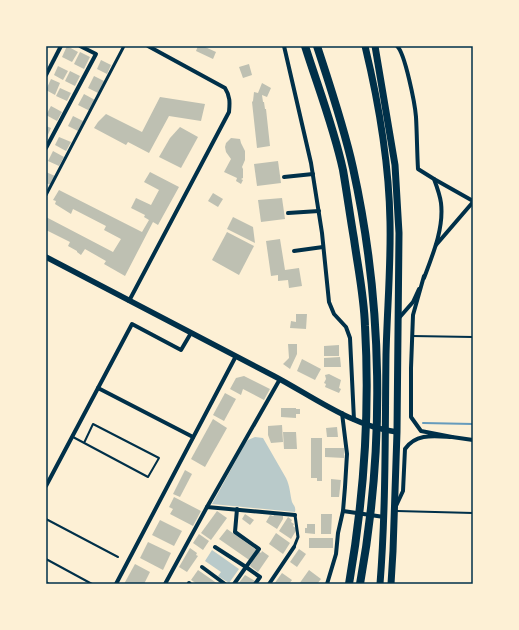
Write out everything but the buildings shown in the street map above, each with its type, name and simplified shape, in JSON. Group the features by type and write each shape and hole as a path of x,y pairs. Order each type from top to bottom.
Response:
{"highway":[{"path":"305,46 331,127 342,169 362,290 366,339 366,428 363,486 349,584"},
{"path":"317,46 341,122 353,167 372,287 375,324 377,365 374,482 368,543 360,584"}],"main road":[{"path":"365,46 375,87 385,152 390,222 386,324 384,541 380,581"},
{"path":"375,46 396,172 399,233 397,432 391,584"}],"street":[{"path":"46,75 61,46"},
{"path":"46,148 96,54 80,46"},
{"path":"46,195 124,46"},
{"path":"129,301 229,112 230,104 229,95 225,88 148,46"},
{"path":"284,46 305,133 313,174 319,211 329,302 334,314 346,327 350,338 354,420"},
{"path":"400,47 416,115 418,169 473,202 434,247"},
{"path":"284,177 313,174"},
{"path":"398,318 413,302 434,247 441,220 441,202 434,179"},
{"path":"288,213 319,211"},
{"path":"294,251 323,247"},
{"path":"46,257 280,379 354,420 385,431 397,432"},
{"path":"424,276 414,315 412,336 411,417 421,430 473,440"},
{"path":"46,486 132,324 181,350 191,333"},
{"path":"116,584 236,356"},
{"path":"165,584 207,506 280,379"},
{"path":"98,388 193,437"},
{"path":"327,584 336,554 338,533 343,511 346,454 342,413"},
{"path":"394,512 403,491 405,449 407,445 421,437 452,437"},
{"path":"207,506 295,515 298,537 294,547 269,584"},
{"path":"234,584 259,549 235,532 237,509"},
{"path":"343,511 384,516"},
{"path":"215,547 260,577 255,584"},
{"path":"202,567 225,584"},
{"path":"375,584 380,581"}],"lane":[{"path":"412,336 473,337"},
{"path":"72,437 148,477 158,458 93,424 84,443"},
{"path":"394,512 405,510 473,512"},
{"path":"46,519 118,557"},
{"path":"46,559 92,584"}],"shaded area":[{"path":"255,437 263,438 286,478 295,512 212,504 245,444 248,440"},
{"path":"212,550 239,569 229,583 218,576 221,572 205,561"}],"waterway":[{"path":"423,423 473,424"}]}
